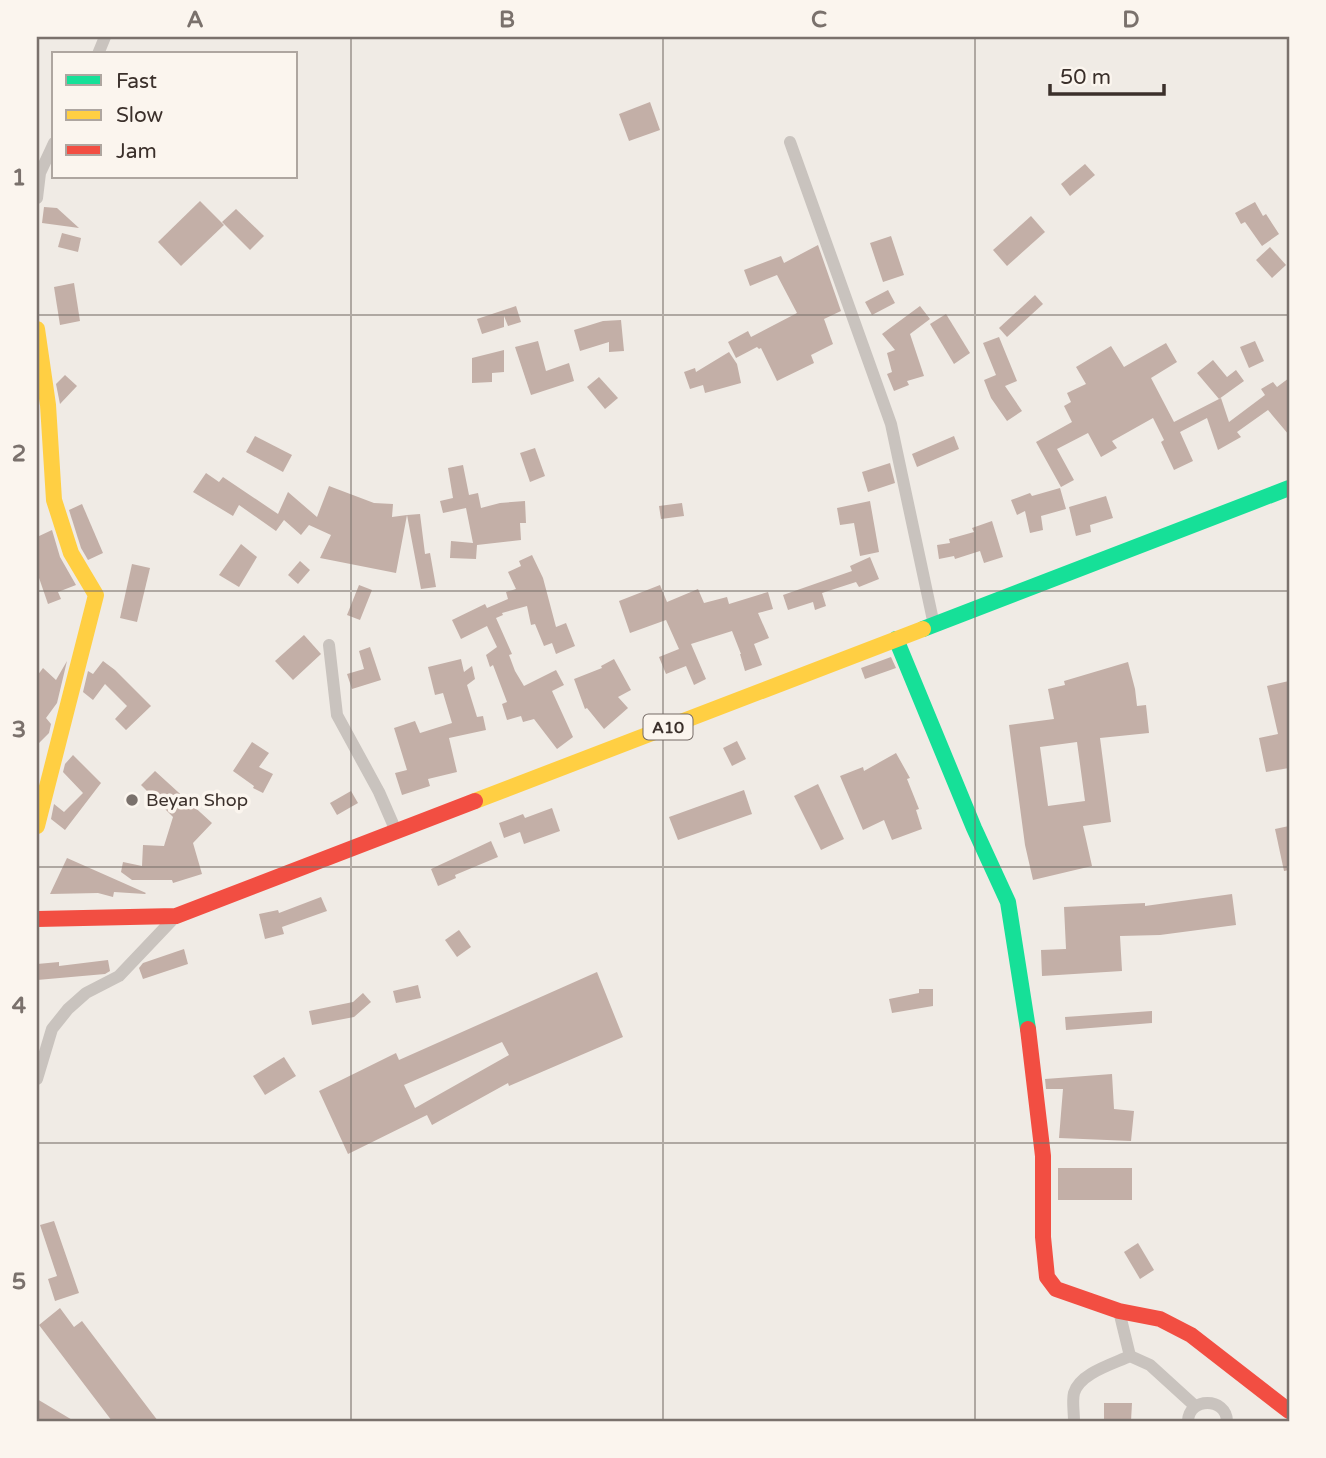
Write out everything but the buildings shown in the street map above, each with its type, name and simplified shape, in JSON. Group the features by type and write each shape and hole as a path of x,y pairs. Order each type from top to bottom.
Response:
{"main road":[{"path":"37,329 48,405 54,500 71,553 96,595 37,826"},
{"name":"A10","path":"37,919 176,916 1289,488"},
{"path":"896,639 974,828 1008,902 1024,990 1043,1156 1043,1237 1047,1278 1056,1289 1119,1311 1160,1319 1191,1335 1289,1411"}],"street":[{"path":"790,142 891,424 934,625"},
{"path":"37,198 40,173 52,147"},
{"path":"329,645 338,715 379,792 396,831"},
{"path":"37,1079 52,1029 68,1009 86,993 119,976 176,916"},
{"path":"1119,1311 1130,1356"},
{"path":"1074,1421 1074,1394 1078,1385 1088,1376 1130,1356 1150,1365 1195,1406"},
{"path":"1188,1421 1188,1416 1195,1406 1207,1402 1219,1406 1229,1419"}],"traffic: fast":[{"path":"923,629 1289,488"},
{"path":"896,639 974,828 1008,902 1028,1029"}],"traffic: slow":[{"path":"37,329 48,405 54,500 71,553 96,595 37,826"},
{"path":"475,801 923,629"}],"traffic: jam":[{"path":"37,919 176,916 475,801"},
{"path":"1028,1029 1043,1156 1043,1237 1047,1277 1056,1289 1119,1311 1160,1319 1191,1335 1289,1411"}],"place":[{"name":"Beyan Shop","path":"132,800"}]}
